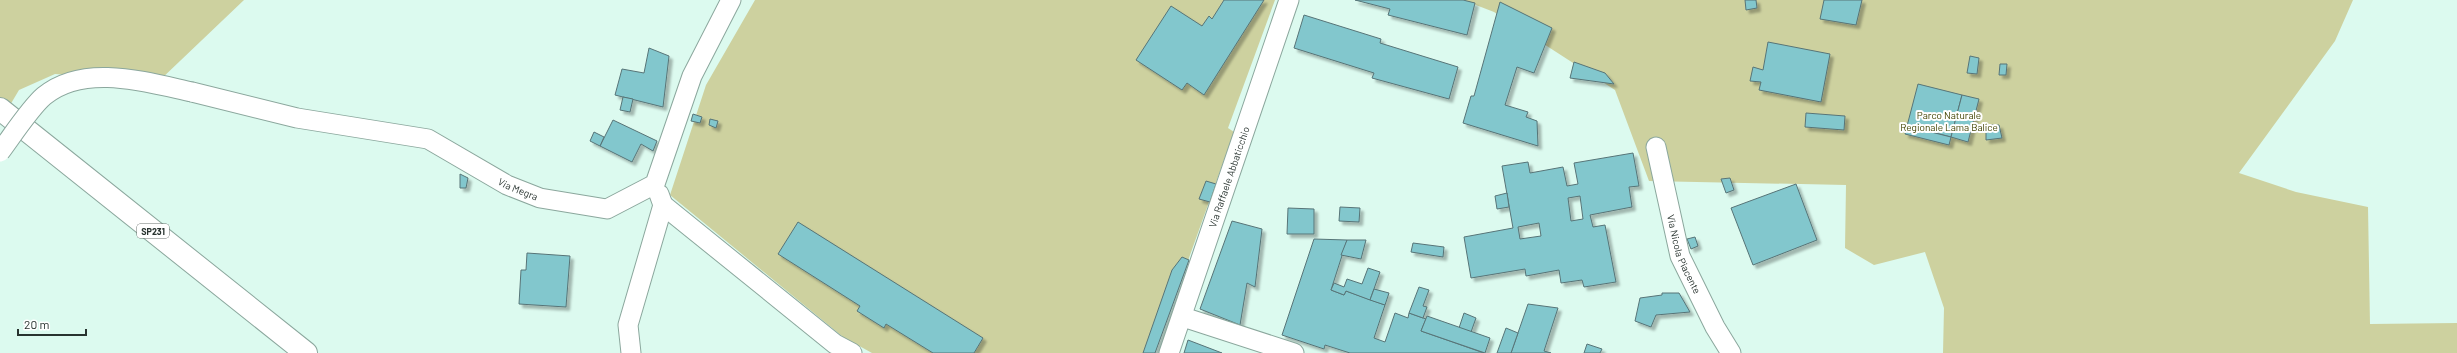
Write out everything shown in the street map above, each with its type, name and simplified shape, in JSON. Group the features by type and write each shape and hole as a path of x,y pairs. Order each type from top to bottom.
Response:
{"main road":[{"name":"SP231","path":"0,109 306,353"}],"street":[{"path":"731,0 692,76 655,184 663,205 835,344 852,353"},
{"name":"Via Raffaele Abbaticchio","path":"1169,353 1183,317 1289,0"},
{"name":"Via Megra","path":"0,152 44,96 71,81 121,77 192,92 297,118 428,139 507,185 540,198 607,209 655,184"},
{"name":"Via Nicola Piacente","path":"1656,147 1680,256 1715,327 1731,353"},
{"path":"631,353 628,326 663,205"},
{"path":"1183,317 1252,346 1294,353"}],"green space":[{"path":"0,0 244,0 159,81 55,74 19,90 0,122"},
{"path":"755,0 1275,0 1228,128 1234,132 1155,353 872,353 843,337 670,195 706,85"},
{"name":"Parco Naturale Regionale Lama Balice","path":"1463,0 2353,0 2335,41 2239,173 2296,192 2368,207 2370,324 2457,323 2457,353 1943,353 1944,308 1925,252 1874,265 1845,248 1846,185 1649,181 1615,90 1494,12"}],"building":[{"path":"1224,0 1264,0 1204,95 1187,83 1182,90 1136,60 1171,6 1202,26 1209,16 1212,19"},
{"path":"1355,0 1463,0 1475,3 1467,35 1388,15 1390,9"},
{"path":"1745,0 1756,0 1757,8 1746,10"},
{"path":"1824,0 1862,0 1856,25 1820,19"},
{"path":"1500,2 1552,28 1534,73 1517,67 1505,105 1528,112 1526,117 1537,121 1538,146 1463,123 1471,96 1474,96"},
{"path":"1304,15 1381,39 1380,43 1458,67 1449,99 1372,78 1374,73 1294,48"},
{"path":"1768,42 1830,54 1821,102 1759,90 1761,82 1750,81 1753,67 1763,70"},
{"path":"649,48 669,56 663,107 615,95 622,69 644,73"},
{"path":"1970,56 1979,58 1977,74 1967,73"},
{"path":"1574,62 1605,73 1614,84 1570,78"},
{"path":"2000,64 2007,64 2006,75 1999,75"},
{"path":"1918,84 1962,95 1951,137 1907,126"},
{"path":"1962,95 1979,99 1968,142 1951,137"},
{"path":"623,97 633,99 630,112 620,110"},
{"path":"1806,113 1845,116 1844,130 1805,127"},
{"path":"693,114 702,117 700,123 691,121"},
{"path":"710,119 718,121 716,128 709,125"},
{"path":"613,120 657,141 653,151 641,144 632,162 600,146"},
{"path":"1986,125 1999,125 2002,138 1986,140"},
{"path":"1907,126 1951,137 1949,145 1905,134"},
{"path":"594,132 604,137 600,146 590,141"},
{"path":"1633,153 1639,186 1629,187 1632,207 1590,215 1593,227 1605,225 1616,282 1584,287 1582,280 1561,283 1559,270 1526,276 1525,269 1471,278 1464,237 1513,228 1502,166 1528,162 1530,173 1563,167 1567,186 1578,184 1574,163","holes":["1580,196 1583,219 1571,221 1568,198","1539,223 1541,236 1520,239 1518,227"]},
{"path":"460,174 468,178 466,188 460,188"},
{"path":"1730,178 1734,190 1726,193 1721,179"},
{"path":"1206,181 1216,184 1210,202 1199,199"},
{"path":"1796,184 1817,240 1753,265 1731,208"},
{"path":"1507,193 1509,207 1497,209 1495,196"},
{"path":"1340,207 1360,208 1359,222 1339,221"},
{"path":"1288,208 1314,209 1314,234 1287,234"},
{"path":"1232,221 1262,229 1255,287 1247,283 1240,325 1200,309"},
{"path":"798,222 983,338 974,353 933,353 886,324 884,328 857,311 860,306 778,254"},
{"path":"1695,237 1698,246 1691,249 1687,239"},
{"path":"1314,239 1347,240 1331,290 1344,295 1346,291 1385,305 1374,338 1385,342 1395,313 1408,318 1409,313 1426,319 1421,331 1484,353 1350,353 1325,345 1324,349 1282,335"},
{"path":"1347,240 1366,240 1361,259 1341,255"},
{"path":"1413,243 1444,247 1443,257 1411,252"},
{"path":"527,253 570,256 566,307 519,304 521,270 526,270"},
{"path":"1182,257 1189,260 1155,353 1143,353 1172,270"},
{"path":"1368,268 1380,272 1370,300 1346,291 1344,295 1331,290 1334,283 1344,287 1347,279 1362,284"},
{"path":"1419,287 1429,290 1423,306 1427,307 1423,318 1409,313"},
{"path":"1374,289 1389,293 1385,305 1370,300"},
{"path":"1662,293 1679,293 1690,312 1656,315 1651,327 1635,321 1640,298 1662,295"},
{"path":"1528,304 1558,308 1544,351 1551,353 1511,353"},
{"path":"1464,313 1476,318 1471,332 1459,328"},
{"path":"1427,316 1490,338 1485,353 1421,331"},
{"path":"1506,328 1518,333 1511,353 1497,353"},
{"path":"1188,340 1222,353 1184,353"},
{"path":"1587,344 1602,349 1600,353 1584,353"}]}
